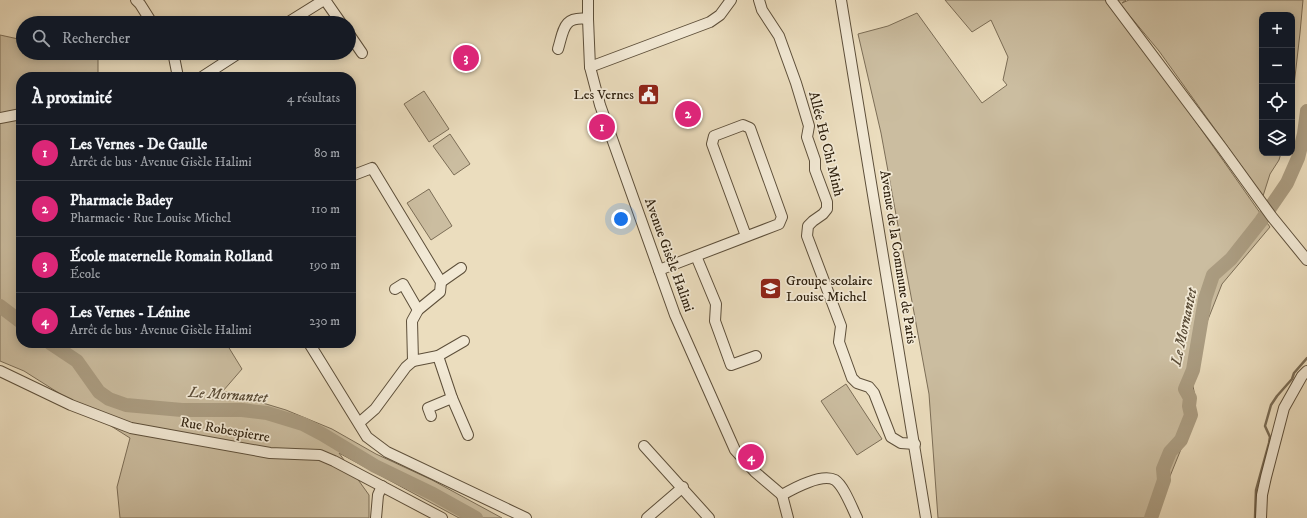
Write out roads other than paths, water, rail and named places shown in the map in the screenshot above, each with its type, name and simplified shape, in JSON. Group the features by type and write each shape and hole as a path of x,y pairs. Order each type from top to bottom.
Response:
{"street":[{"path":"136,0 148,16"},
{"path":"298,16 324,0 336,16"},
{"name":"Avenue Gisèle Halimi","path":"588,0 590,67 600,105 606,126 675,315 735,450 756,472 782,495"},
{"path":"590,67 710,22 720,15 731,0"},
{"name":"Allée Ho Chi Minh","path":"759,0 762,10 780,36 809,126 807,137 815,160 815,170 827,202 827,209 808,226 807,236 841,326 839,342 852,378 857,383 870,386 891,436 901,443 915,444"},
{"name":"Avenue de la Commune de Paris","path":"841,0 926,518"},
{"path":"1111,0 1272,217 1307,260"},
{"path":"558,49 565,27 569,22 577,18 588,19"},
{"path":"356,44 362,53"},
{"path":"175,60 177,72"},
{"path":"210,72 229,60"},
{"path":"0,118 16,115"},
{"path":"659,270 779,224 782,217 750,128 743,125 714,136 712,144 746,236"},
{"path":"356,174 372,168 441,282 440,292 418,310 412,321 413,361"},
{"path":"696,256 716,304 714,321 732,365 756,356"},
{"path":"441,282 461,268"},
{"path":"395,289 403,284 418,310"},
{"path":"359,423 375,409 406,367 413,361 438,356 464,341"},
{"path":"312,348 367,437 387,452 526,518"},
{"path":"438,356 452,398 468,435"},
{"name":"Rue Robespierre","path":"0,371 71,405 131,428 270,453 320,455 442,518"},
{"path":"1262,518 1262,495 1284,408 1302,376 1307,371"},
{"path":"431,416 428,408 452,398"},
{"path":"644,446 709,518"},
{"path":"788,518 782,495 820,478 835,480 845,492 857,518"},
{"path":"376,518 378,495 382,486"},
{"path":"647,518 682,488"}],"waterway":[{"name":"Le Mornantet","path":"1151,518 1164,480 1163,469 1170,452 1181,440 1191,415 1189,406 1190,398 1185,389 1193,370 1205,299 1213,275 1231,259 1261,221 1287,183 1298,158 1304,134 1307,111"},
{"name":"Le Mornantet","path":"0,306 16,318"},
{"name":"Le Mornantet","path":"58,348 77,361 99,392 109,399 126,405 182,410 242,410 267,413 303,424 375,466 433,494 476,518"},
{"path":"1255,518 1256,490 1270,437 1265,426 1271,405 1307,358"}],"place":[{"name":"École maternelle Romain Rolland","path":"466,58"},
{"name":"Les Vernes","path":"649,95"},
{"name":"Pharmacie Badey","path":"688,114"},
{"name":"Les Vernes - De Gaulle","path":"602,127"},
{"name":"Groupe scolaire Louise Michel","path":"771,289"},
{"name":"Les Vernes - Lénine","path":"751,457"}]}
